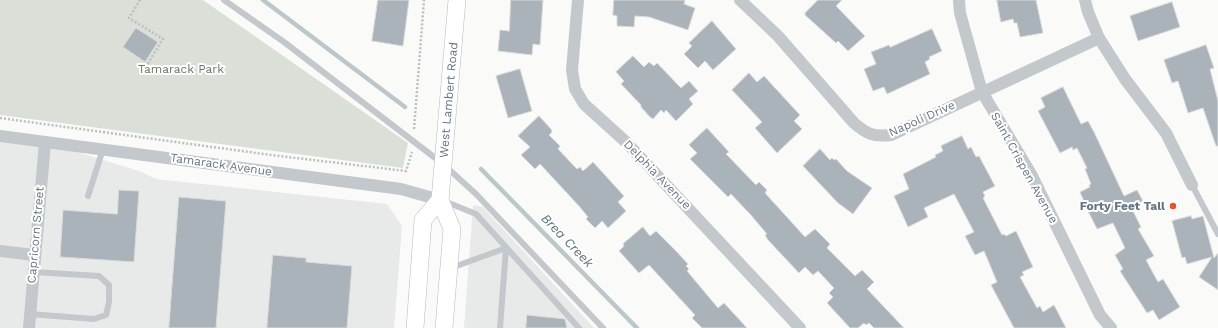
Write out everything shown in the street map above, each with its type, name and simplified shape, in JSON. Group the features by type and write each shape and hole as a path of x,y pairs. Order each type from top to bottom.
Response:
{"main road":[{"name":"West Lambert Road","path":"444,328 452,229 440,200 457,0"},
{"path":"415,328 423,220 440,200"}],"street":[{"name":"Delphia Avenue","path":"578,0 572,70 576,89 584,104 626,142 800,328"},
{"name":"Napoli Drive","path":"740,0 778,36 854,122 865,132 877,137 891,135 1099,38"},
{"name":"Saint Crispen Avenue","path":"959,0 960,12 982,92 1031,174 1100,315 1111,328"},
{"path":"1085,0 1099,38 1125,79 1166,133 1192,185"},
{"name":"Tamarack Avenue","path":"0,136 401,189 440,200"},
{"name":"Capricorn Street","path":"29,328 34,255 45,142"},
{"path":"0,251 34,255"}],"lane":[{"path":"224,0 284,42 443,164 476,194 603,328"},
{"path":"88,196 102,149"},
{"path":"1192,185 1218,234"},
{"path":"440,200 476,214 579,328"},
{"path":"449,268 506,248"},
{"path":"500,328 506,248"},
{"path":"30,314 94,319 106,315 109,302 108,285 99,276 33,272"}],"path":[{"path":"140,0 129,18 163,39 147,65"},
{"path":"0,118 271,155 406,171 413,140 424,0"}],"shaded area":[{"path":"0,137 45,142 139,171 156,179 387,204 402,226 394,328 0,328"},
{"path":"473,205 483,207 594,328 464,328"}],"green space":[{"name":"Tamarack Park","path":"0,0 203,0 408,143 403,168 0,115"}],"building":[{"path":"378,0 409,0 403,46 372,41"},
{"path":"511,0 543,0 540,45 533,44 532,55 498,51 500,30 509,31"},
{"path":"614,0 685,0 684,4 695,8 688,30 649,17 635,16 634,27 617,26 617,16 613,15"},
{"path":"818,0 842,0 836,6 865,36 848,51 838,41 836,43 805,15 805,13"},
{"path":"997,0 1036,0 1043,33 1020,37 1017,23 1014,23 1013,19 1001,22"},
{"path":"1172,2 1180,27 1138,41 1130,16"},
{"path":"712,21 736,49 713,70 705,61 698,68 684,54 692,46 689,43"},
{"path":"136,28 158,42 145,62 123,47"},
{"path":"932,29 942,51 929,57 930,59 925,62 930,74 887,94 884,87 873,91 864,69 876,64 871,52 889,45 890,47"},
{"path":"1206,45 1214,68 1210,69 1218,101 1218,146 1216,146 1203,108 1188,113 1178,81 1172,83 1164,60"},
{"path":"633,56 644,67 649,62 654,66 657,63 681,88 689,81 698,91 689,99 693,104 676,121 666,110 664,113 661,110 653,119 650,117 621,84 624,81 616,72"},
{"path":"520,69 532,111 508,118 496,76"},
{"path":"749,73 757,82 764,76 800,115 794,121 802,129 777,153 755,128 762,122 732,90"},
{"path":"1063,87 1081,124 1088,121 1124,196 1137,190 1143,201 1131,207 1141,227 1138,229 1154,256 1146,260 1158,282 1163,279 1180,307 1159,320 1153,310 1147,313 1120,271 1123,269 1115,255 1125,248 1113,223 1097,229 1089,213 1080,192 1090,187 1089,185 1091,184 1085,169 1087,168 1077,148 1073,150 1072,147 1060,153 1038,111 1045,107 1041,98"},
{"path":"539,116 551,129 552,132 549,135 560,146 558,149 577,169 580,167 583,171 593,162 624,196 618,202 626,211 608,228 602,221 595,228 586,219 588,217 579,206 540,164 535,169 521,155 530,147 518,136"},
{"path":"707,128 729,152 726,154 756,185 759,182 767,190 765,193 805,237 815,229 830,244 827,248 855,276 862,270 874,282 867,289 904,328 874,328 869,323 866,325 864,323 858,328 850,328 827,303 833,297 829,293 834,288 818,271 813,275 805,267 799,273 768,240 765,235 767,234 731,194 728,197 690,159 697,153 689,145"},
{"path":"962,136 968,149 971,147 976,157 979,156 995,186 983,192 985,196 983,198 1002,235 1004,234 1006,236 1016,231 1033,267 1022,272 1024,275 1020,277 1037,308 1040,306 1043,312 1054,305 1066,328 1014,328 991,285 997,282 984,251 975,255 965,236 974,232 954,194 924,208 928,217 908,227 894,196 909,189 903,174 936,157 935,155 943,151 941,146"},
{"path":"820,149 830,160 832,158 834,160 836,159 847,171 872,188 853,214 838,203 803,166"},
{"path":"119,190 139,191 134,262 60,257 63,210 117,214"},
{"path":"179,197 226,201 216,328 169,328"},
{"path":"1191,216 1192,219 1203,216 1214,258 1218,253 1218,290 1199,277 1212,257 1187,264 1185,257 1182,258 1172,221"},
{"path":"643,227 650,236 656,231 688,264 686,266 689,269 687,271 718,308 724,303 747,328 702,328 692,318 695,315 649,265 639,273 619,251 624,246 623,244"},
{"path":"273,255 306,258 306,262 352,266 347,328 267,328"},
{"path":"527,315 565,319 567,328 526,328"}],"waterway":[{"name":"Brea Creek","path":"263,0 405,107"},
{"name":"Brea Creek","path":"481,169 637,328"}],"place":[{"name":"Forty Feet Tall","path":"1173,206"}]}
